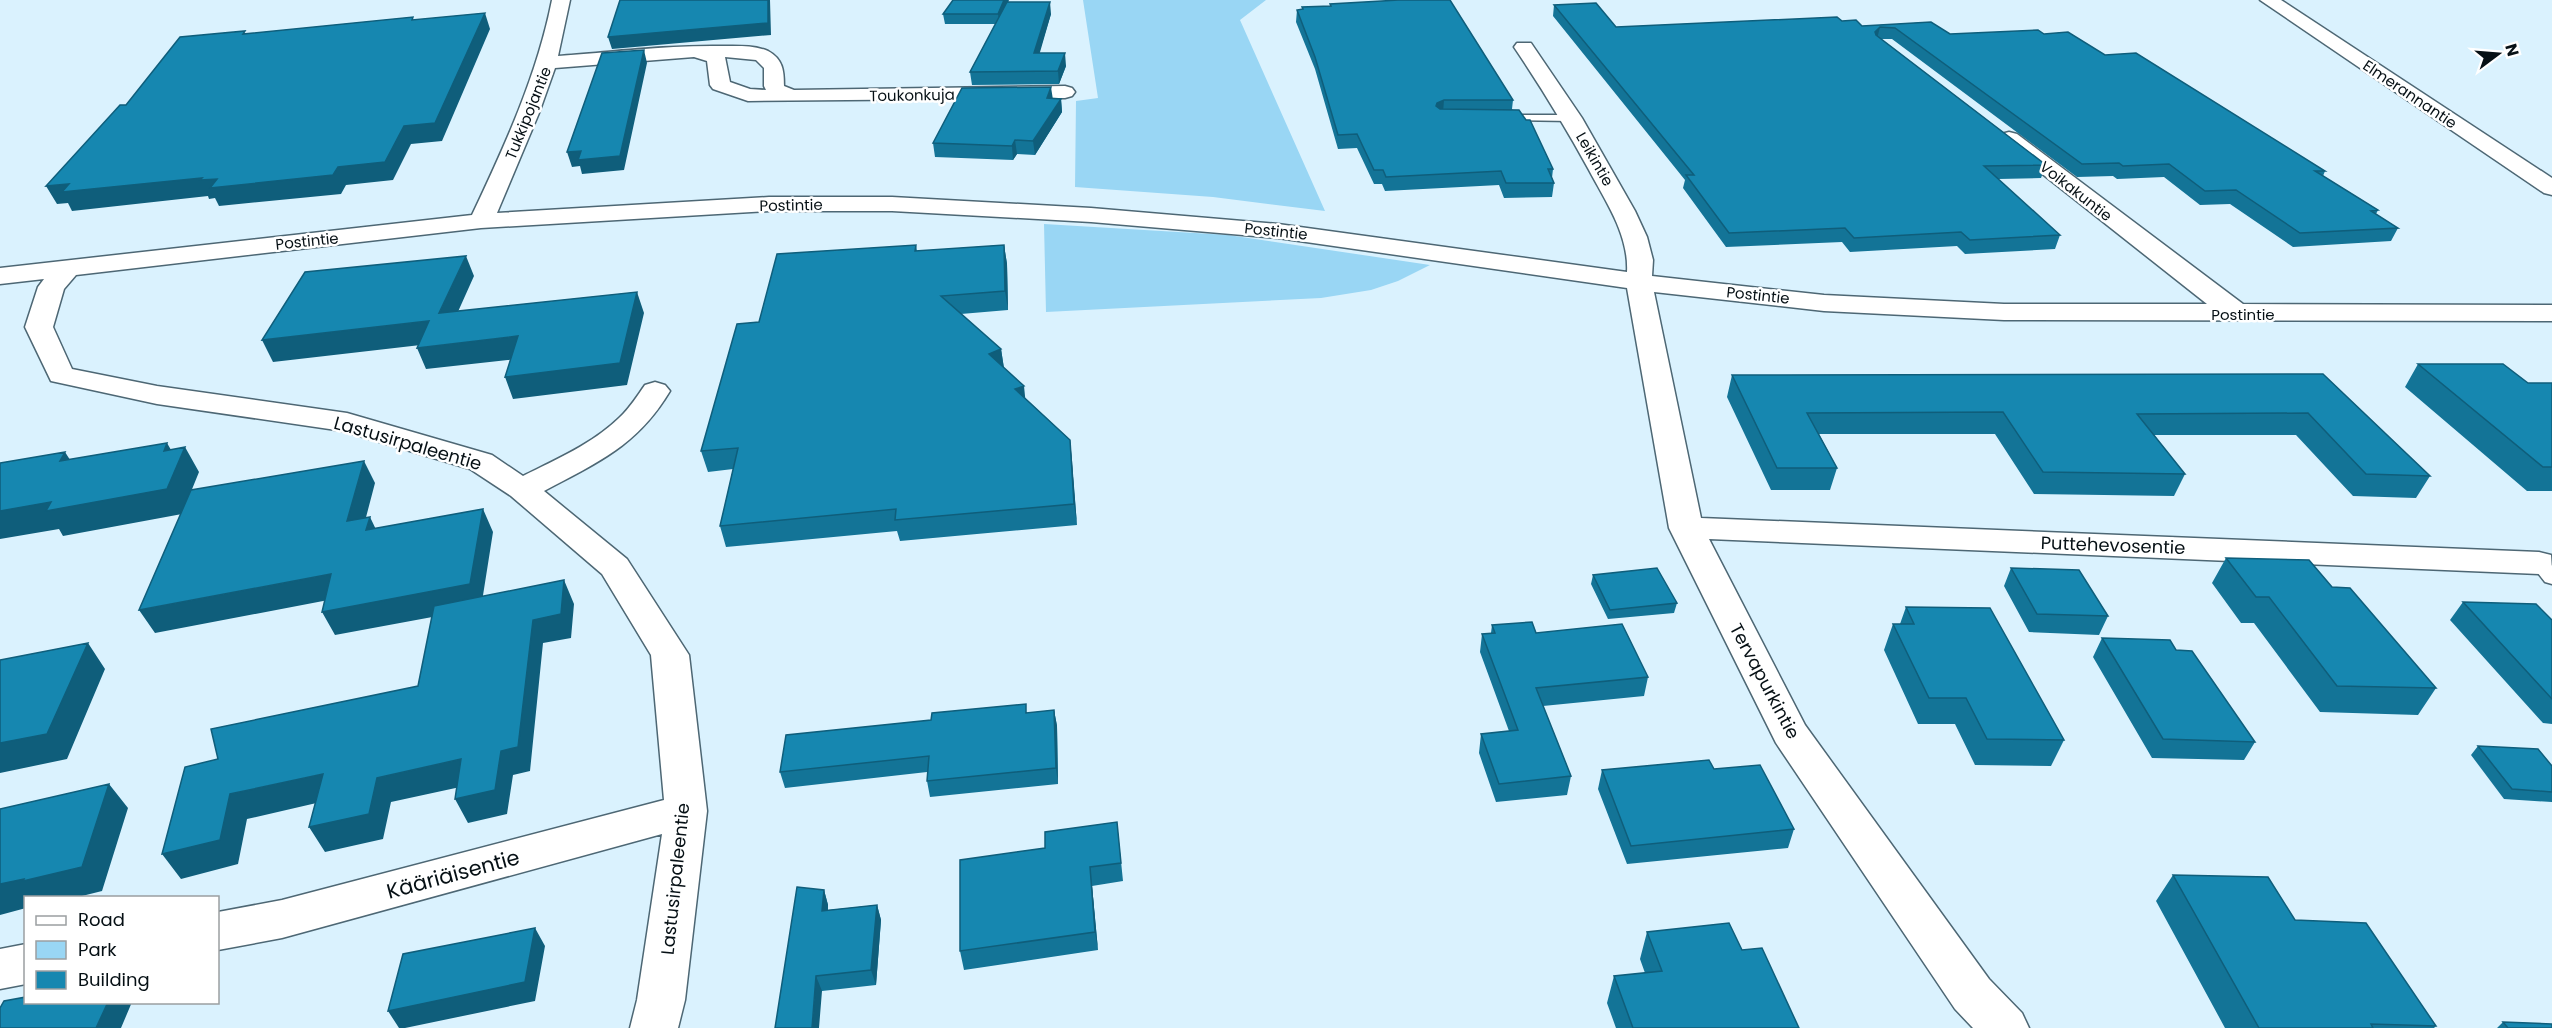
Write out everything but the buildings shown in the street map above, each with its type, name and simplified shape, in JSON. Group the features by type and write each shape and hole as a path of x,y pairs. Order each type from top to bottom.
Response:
{"street":[{"name":"Tukkipojantie","path":"481,221 540,90 561,0"},
{"name":"Elmerannantie","path":"2269,0 2552,188"},
{"name":"Leikintie","path":"1524,46 1609,182 1635,237 1640,260 1639,282"},
{"path":"548,63 694,51 731,51 763,56 774,67 774,86 778,92 795,96"},
{"name":"Toukonkuja","path":"694,51 711,54 717,60 720,85 748,95 1065,92"},
{"name":"Voikakuntie","path":"1993,127 2208,293 2239,314"},
{"name":"Postintie","path":"0,276 481,221 770,204 892,204 1090,214 1278,231 1639,282 1824,303 1970,311 2239,314 2552,313"},
{"name":"Lastusirpaleentie","path":"68,268 51,287 39,327 61,375 157,395 347,422 481,462 522,489 615,567 670,655 686,811 661,1000 654,1028"},
{"name":"Tervapurkintie","path":"1639,282 1686,528 1790,733 1972,994 2005,1028"},
{"path":"522,489 609,443 648,405 655,391"},
{"name":"Puttehevosentie","path":"1686,528 2546,570"},
{"name":"Kääriäisentie","path":"219,931 282,919 686,811"},
{"path":"0,969 24,964"}],"lane":[{"path":"1490,118 1571,118"}],"green space":[{"path":"1083,0 1266,0 1240,20 1325,211 1213,197 1075,187 1076,101 1098,98"},
{"path":"1044,224 1228,235 1430,265 1398,281 1371,290 1321,298 1046,312"}]}
